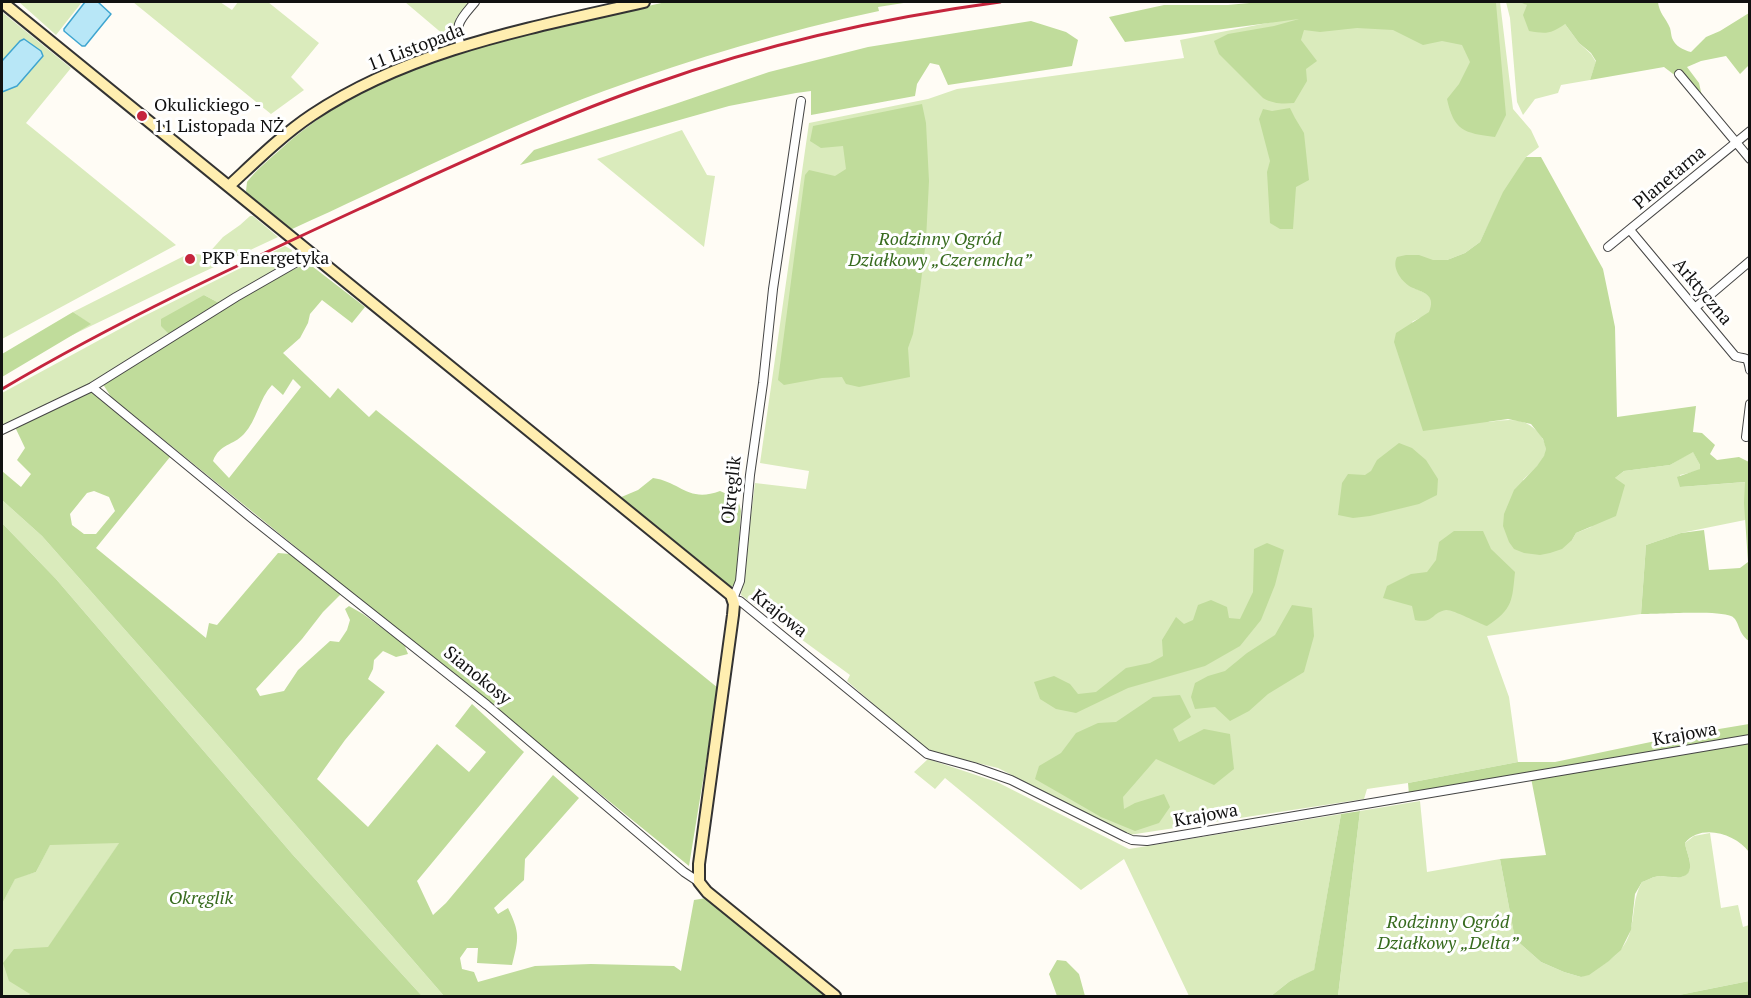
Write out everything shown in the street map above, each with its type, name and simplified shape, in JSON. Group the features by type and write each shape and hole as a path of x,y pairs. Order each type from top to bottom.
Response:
{"street":[{"path":"2,2 544,441 733,598"},
{"path":"461,47 457,28 464,14 475,2"},
{"name":"11 Listopada","path":"229,186 279,140 333,102 397,71 461,47 512,32 644,2"},
{"path":"1678,74 1749,159"},
{"name":"Okręglik","path":"699,882 699,864 733,615 733,598 740,581 750,475 773,289 801,101"},
{"name":"Planetarna","path":"1608,248 1749,131"},
{"name":"Arktyczna","path":"1630,230 1735,356 1745,357 1749,370"},
{"path":"2,430 92,387 236,297 312,254"},
{"path":"1696,307 1749,261"},
{"name":"Sianokosy","path":"92,387 250,517 433,661 684,872 699,882 707,892 835,996"},
{"path":"1746,437 1749,404"},
{"name":"Krajowa","path":"733,598 758,615 927,754 1011,780 1125,837 1138,841 1749,739"}],"green space":[{"path":"19,2 82,2 56,35"},
{"path":"133,2 220,2 232,10 238,2 268,2 319,43 291,77 304,90 271,114"},
{"path":"405,2 470,2 456,18 454,30 444,35"},
{"path":"666,2 910,2 878,7 879,11 740,46 604,91 485,140 290,230 248,196 247,182 283,147 324,115 368,89 415,68 464,51 565,24"},
{"path":"1260,2 1496,3 1506,115 1495,137 1468,132 1457,124 1450,110 1447,99 1459,84 1470,62 1462,45 1442,41 1423,45 1393,30 1357,28 1320,32 1304,30 1301,40 1317,61 1306,69 1307,81 1294,103 1282,103 1263,98 1219,54 1214,41 1228,34 1299,19 1125,42 1109,17 1164,5 1228,5"},
{"name":"Rodzinny Ogród Działkowy „Czeremcha”","path":"1409,2 1500,2 1513,109 1531,130 1539,147 1526,157 1480,242 1465,253 1447,260 1433,261 1419,256 1406,255 1413,288 1429,296 1433,303 1430,312 1412,322 1489,422 1504,420 1524,422 1541,436 1546,446 1544,458 1523,480 1572,540 1576,533 1591,527 1615,478 1624,471 1670,465 1693,451 1700,469 1680,475 1680,487 1746,482 1745,520 1681,533 1646,545 1641,614 1487,636 1509,697 1518,762 1367,789 1364,799 1129,835 998,768 932,752 917,742 847,681 850,675 741,595 755,483 806,489 809,471 760,463 809,123 928,99 957,89 1184,58 1180,40 1329,11"},
{"path":"1506,2 1528,5 1565,24 1596,62 1590,80 1561,85 1558,93 1535,99 1523,115 1517,102 1510,18"},
{"path":"1518,2 1658,2 1670,28 1673,41 1691,52 1706,37 1749,13 1749,65 1740,74 1726,56 1701,61 1687,67 1699,83 1702,96 1664,67 1590,80 1596,61 1565,24 1548,32 1529,31 1523,15 1527,5"},
{"path":"2,12 71,68 26,123 176,245 2,339"},
{"path":"1031,21 1066,32 1078,40 1072,66 948,85 939,65 930,63 917,84 915,96 811,115 811,91 796,93 729,106 520,165 534,150 769,72 868,47"},
{"path":"922,104 926,123 929,181 926,240 920,290 913,334 908,348 910,377 859,387 846,384 842,377 784,385 778,380 805,175 809,170 835,176 846,169 843,146 821,148 810,141 813,126"},
{"path":"1290,108 1304,133 1309,180 1296,187 1293,229 1280,229 1270,223 1267,172 1270,161 1259,119 1263,109 1272,111"},
{"path":"682,130 707,175 715,176 704,247 597,159"},
{"path":"1526,157 1541,157 1603,269 1615,327 1617,417 1696,406 1693,432 1702,433 1715,445 1710,454 1717,460 1739,457 1749,462 1749,641 1742,634 1736,620 1724,614 1641,614 1646,545 1681,533 1704,530 1709,570 1740,568 1748,562 1745,482 1680,487 1677,477 1700,469 1693,452 1670,465 1624,471 1615,478 1625,485 1616,516 1576,533 1562,549 1540,555 1524,553 1514,549 1503,526 1504,514 1514,490 1537,466 1546,449 1543,439 1531,424 1508,419 1423,431 1394,342 1396,333 1429,312 1431,302 1428,296 1409,286 1402,279 1395,266 1397,257 1419,255 1433,260 1447,260 1465,253 1480,242 1503,192"},
{"path":"253,216 278,237 64,339 90,324 73,312 184,256 187,265 195,262 194,254 207,255 223,237"},
{"path":"285,246 292,250 289,257 248,286 219,303 204,295 176,340 2,435 2,393 138,319"},
{"path":"308,263 365,307 352,323 322,300 310,314 300,338 283,353 330,398 338,388 369,417 376,410 718,688 689,866 111,397 101,381 175,340 161,326 161,319 204,295 219,303 230,296 238,301 277,277","holes":["293,379 301,387 229,478 213,461 219,451 244,434 272,385 283,395"]},
{"path":"73,312 91,324 2,377 2,354"},
{"path":"88,389 170,457 96,548 206,638 209,623 217,625 278,553 290,554 341,594 256,689 260,696 284,691 298,670 330,641 339,642 350,620 345,609 349,606 404,644 408,654 396,657 383,651 374,660 368,679 385,692 345,740 317,779 368,827 437,744 469,772 486,752 455,726 472,704 524,752 417,881 433,915 446,903 553,775 579,798 525,859 524,880 494,908 498,914 508,908 515,924 517,942 512,965 477,963 478,948 467,948 460,958 462,969 474,972 478,982 535,966 591,964 674,966 681,971 694,900 706,898 826,996 444,996 42,536 2,500 2,471 21,487 31,474 17,460 25,448 15,427","holes":["94,491 109,497 115,511 96,534 84,534 72,525 70,514 87,493"]},
{"path":"1399,443 1412,448 1426,460 1438,479 1437,495 1419,504 1370,516 1353,518 1338,515 1342,483 1348,474 1365,475 1371,471 1377,460"},
{"path":"653,478 700,495 720,491 738,499 741,511 736,584 729,588 619,498 638,490"},
{"path":"2,500 42,536 444,996 422,996 293,855 56,579 2,523"},
{"name":"Okręglik","path":"2,523 56,579 293,855 422,996 28,996 30,994 9,981 3,963 14,949 48,947 119,843 50,845 36,872 15,879 2,904"},
{"path":"1454,531 1483,531 1491,549 1515,572 1510,604 1496,620 1487,626 1446,610 1426,621 1415,620 1412,606 1383,598 1387,586 1411,574 1427,572 1436,560 1439,542"},
{"path":"1267,543 1284,550 1275,585 1261,620 1240,646 1205,666 1128,688 1076,713 1056,709 1040,699 1034,682 1054,676 1070,684 1078,694 1096,692 1126,668 1150,663 1163,656 1162,640 1176,617 1184,624 1193,620 1198,605 1211,600 1227,607 1229,618 1240,619 1253,592 1254,549"},
{"path":"1292,605 1312,608 1314,636 1304,672 1268,694 1249,711 1230,721 1215,707 1195,709 1191,697 1195,683 1225,671 1275,635"},
{"path":"1180,695 1191,717 1173,729 1179,742 1204,729 1230,734 1234,769 1214,785 1156,759 1123,797 1124,809 1164,794 1170,807 1159,823 1135,831 1101,817 1035,779 1039,766 1061,753 1076,733 1098,723 1116,722 1153,697"},
{"path":"1749,724 1749,737 1409,795 1408,783 1518,762 1555,762"},
{"path":"1749,741 1749,852 1736,840 1718,833 1700,833 1692,837 1685,843 1690,862 1689,872 1682,877 1658,876 1642,882 1635,894 1631,930 1621,950 1589,975 1581,977 1541,962 1515,939 1500,859 1546,855 1531,778"},
{"path":"928,759 997,782 1129,849 1341,814 1314,971 1290,981 1271,996 1189,996 1124,859 1081,890 945,778 935,789 914,772"},
{"name":"Rodzinny Ogród Działkowy „Delta”","path":"1420,801 1427,872 1500,859 1515,939 1541,962 1581,977 1612,958 1624,945 1631,928 1636,899 1642,882 1658,876 1686,875 1690,864 1685,843 1694,836 1710,833 1721,908 1738,905 1743,927 1749,925 1749,981 1674,996 1338,996 1360,811"},
{"path":"1360,811 1338,996 1271,996 1290,981 1314,970 1341,814"},
{"path":"120,842 48,948 14,949 30,995 2,996 2,904 15,878 36,872 50,844"},
{"path":"1057,960 1066,961 1079,974 1085,996 1057,996 1049,974"},
{"path":"1749,981 1749,996 1674,996"}],"water":[{"path":"85,2 98,2 111,14 85,46 82,46 64,29"},
{"path":"24,39 41,51 43,56 17,86 2,92 2,61"}],"railway":[{"path":"2,389 89,340 223,273 468,159 615,98 695,70 824,34 867,24 1000,2"}],"place":[{"name":"Okulickiego - 11 Listopada NŻ","path":"142,116"},
{"name":"PKP Energetyka","path":"190,259"}]}
